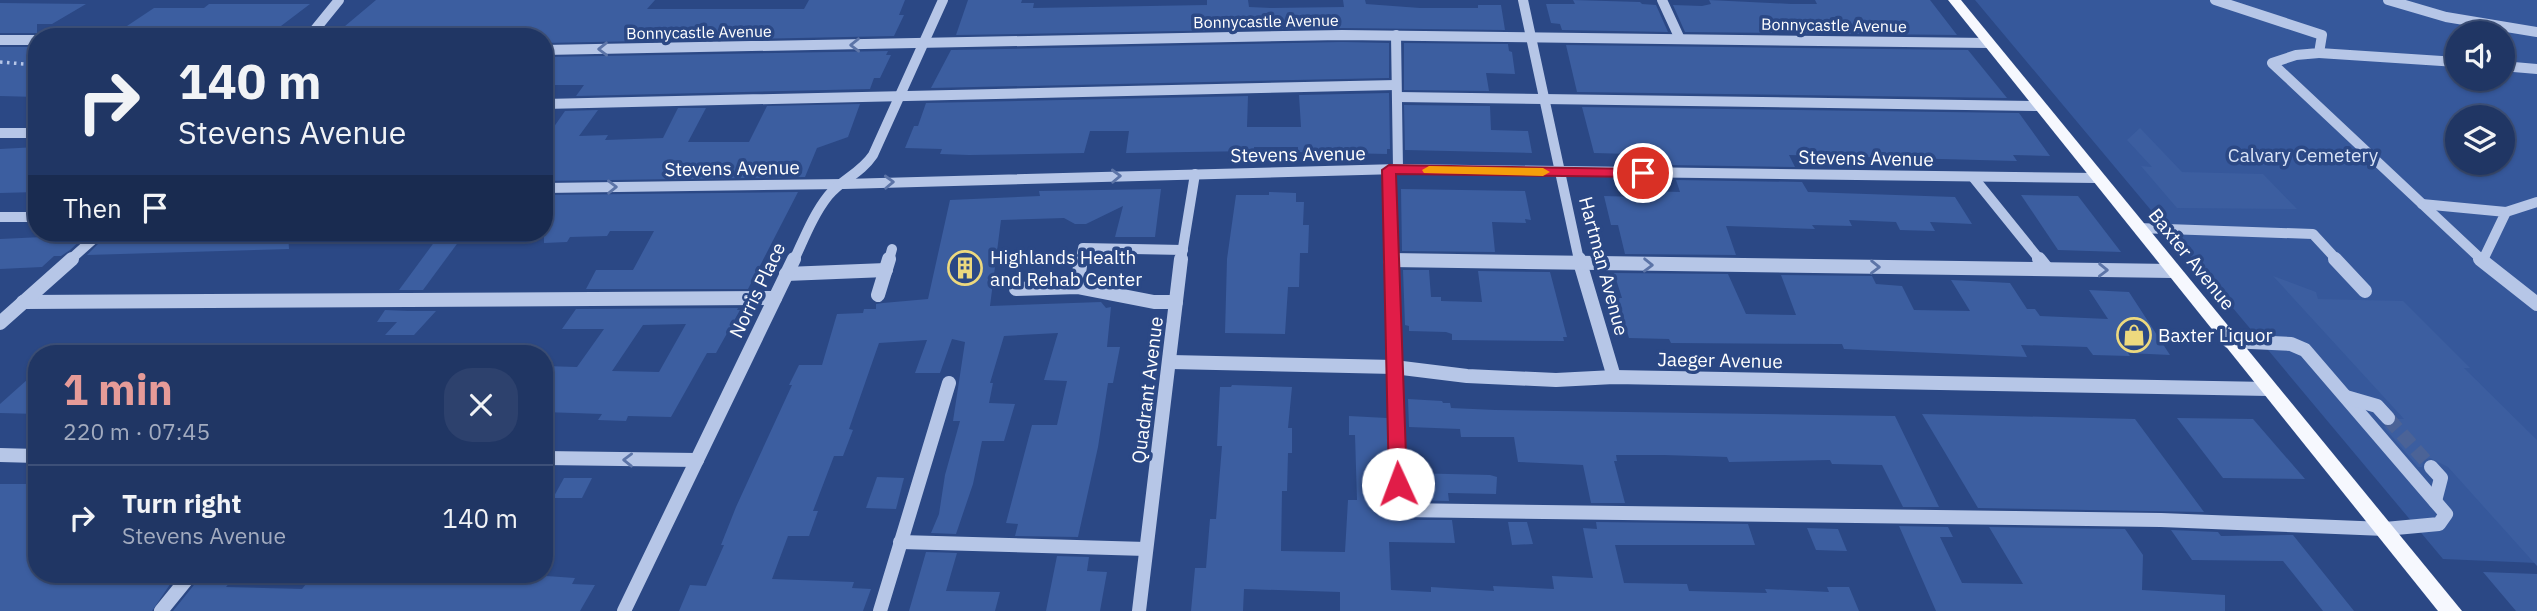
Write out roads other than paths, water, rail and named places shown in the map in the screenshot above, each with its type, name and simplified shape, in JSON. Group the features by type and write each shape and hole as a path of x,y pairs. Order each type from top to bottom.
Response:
{"main road":[{"name":"Baxter Avenue","path":"1954,0 2096,178 2451,611"}],"street":[{"path":"316,28 339,0"},
{"name":"Norris Place","path":"624,611 786,274 829,195 864,167 873,155 943,0"},
{"name":"Hartman Avenue","path":"1523,0 1580,264 1614,377"},
{"path":"1662,0 1680,39"},
{"path":"2215,0 2322,35 2319,53"},
{"path":"2388,0 2446,17 2537,32"},
{"path":"1396,35 1390,260 1399,510 2161,520 2385,529 2439,524 2446,514 2305,350 2291,344 2229,341"},
{"name":"Bonnycastle Avenue","path":"553,50 1396,35 1989,43"},
{"path":"0,40 28,40"},
{"path":"2445,61 2319,53 2296,55 2272,63 2483,261 2537,304"},
{"path":"2515,67 2537,69"},
{"path":"553,104 1396,85"},
{"path":"1396,97 2040,106"},
{"path":"0,133 28,133"},
{"name":"Stevens Avenue","path":"553,188 844,184 1393,169 2096,178"},
{"name":"Quadrant Avenue","path":"1139,611 1171,362 1176,302 1195,174"},
{"path":"1973,177 2047,269"},
{"path":"2422,204 2506,212 2537,202"},
{"path":"2483,261 2506,212"},
{"path":"0,218 28,217"},
{"path":"2137,228 2313,234 2365,291"},
{"path":"0,323 90,242"},
{"path":"1077,287 1083,248 1183,250"},
{"path":"878,295 892,249"},
{"path":"1390,260 2172,271"},
{"path":"786,274 886,270"},
{"path":"1016,289 1077,287 1154,302 1176,302"},
{"path":"23,302 775,298"},
{"name":"Jaeger Avenue","path":"1171,362 1395,367 1492,377 1556,380 1614,377 2269,390"},
{"path":"880,611 949,383"},
{"path":"2344,396 2377,406 2388,418"},
{"path":"0,455 28,456"},
{"path":"553,458 696,460"},
{"path":"2431,467 2441,478 2435,501"},
{"path":"900,542 1146,549"},
{"path":"160,611 183,583"}],"tunnel":[{"path":"2388,418 2431,467"}],"place":[{"name":"Highlands Health and Rehab Center","path":"965,268"},
{"name":"Baxter Liquor","path":"2134,335"}],"park label":[{"name":"Calvary Cemetery","path":"2303,155"}]}
